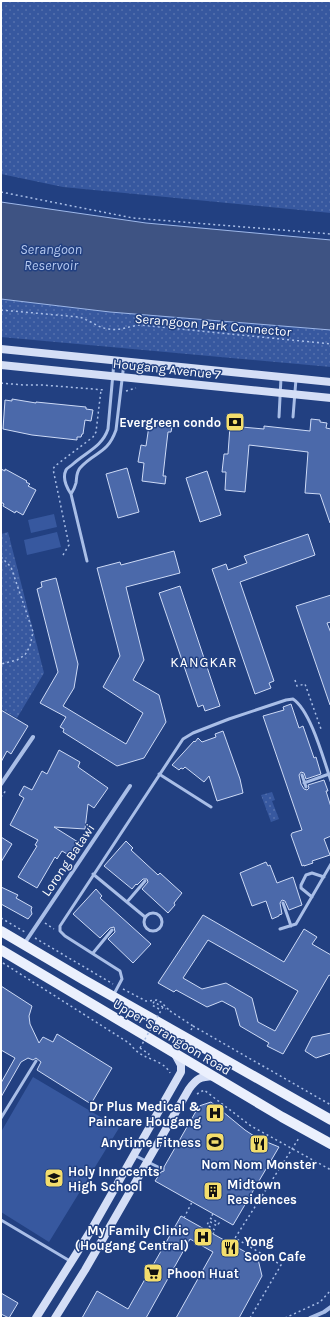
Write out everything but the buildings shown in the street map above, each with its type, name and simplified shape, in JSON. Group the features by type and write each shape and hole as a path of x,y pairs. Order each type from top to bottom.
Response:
{"main road":[{"name":"Hougang Avenue 7","path":"1,349 331,382"},
{"name":"Hougang Avenue 7","path":"1,365 331,398"},
{"name":"Upper Serangoon Road","path":"1,931 185,1038 331,1120"},
{"name":"Upper Serangoon Road","path":"1,950 175,1054 331,1144"},
{"path":"36,1318 71,1262 181,1072 181,1065 175,1054"},
{"path":"55,1318 148,1165 192,1084 199,1078 213,1076"}],"street":[{"path":"1,784 33,737"},
{"name":"Lorong Batawi","path":"24,944 130,786"},
{"path":"310,1318 331,1307"}],"lane":[{"path":"87,561 71,494 66,486 65,477 66,470 102,442 108,429 114,360"},
{"path":"71,494 76,482 76,475 80,468 108,446 113,439 116,430 124,361"},
{"path":"279,416 280,377"},
{"path":"293,417 296,379"},
{"path":"113,996 122,979 120,971 65,936 60,931 60,926 183,739 229,719 293,699 298,702 312,727 331,781"},
{"path":"160,774 210,807"},
{"path":"302,775 305,785 329,774"},
{"path":"280,929 296,924 331,864"},
{"path":"93,874 145,917"},
{"path":"312,897 301,888 306,875 312,874 324,877"},
{"path":"127,902 145,881"},
{"path":"283,903 291,926"},
{"path":"150,913 156,913 161,917 161,927 156,931 148,930 144,926 145,917 150,913"},
{"path":"93,953 112,930"},
{"path":"1,1118 36,1061"},
{"path":"134,1155 148,1165 162,1169"},
{"path":"1,1220 71,1262"}],"path":[{"path":"1,192 133,218 331,234"},
{"name":"Serangoon Park Connector","path":"1,310 79,318 111,330 140,325 331,344"},
{"path":"1,384 43,385 112,391"},
{"path":"1,557 11,567 33,632 30,646 25,655 17,660 1,664"},
{"path":"295,680 297,686 305,684 321,730"},
{"path":"1,918 118,986 146,1001 157,1000 169,1010"},
{"path":"43,922 52,929"},
{"path":"1,962 129,1043 136,1051 168,1068 171,1075"},
{"path":"159,1009 152,1005 154,1002 331,1105"},
{"path":"147,1057 149,1054 140,1048 163,1007"},
{"path":"185,1038 193,1026"},
{"path":"138,1051 147,1057"},
{"path":"195,1095 204,1090 251,1126 331,1170"},
{"path":"250,1318 281,1265 235,1238 304,1128"},
{"path":"184,1218 192,1202"},
{"path":"213,1214 210,1218 219,1223 217,1226 209,1221 207,1225 215,1230 213,1234"},
{"path":"284,1318 320,1302 331,1290"}],"shaded area":[{"path":"1,1 331,1 331,213 63,187 1,174"},
{"path":"1,299 110,312 331,330 331,367 1,337"},
{"path":"54,514 57,527 31,533 28,520"},
{"path":"8,532 44,673 17,718 1,709 1,534"},
{"path":"57,532 61,547 27,555 24,540"},
{"path":"272,792 275,800 272,801 279,819 271,822 261,795"},
{"path":"33,1077 119,1128 49,1242 1,1212 1,1132"}],"water":[{"name":"Serangoon Reservoir","path":"1,202 146,223 331,240 331,330 110,312 1,299"}],"place":[{"name":"Evergreen condo","path":"235,422"},
{"name":"Dr Plus Medical & Paincare Hougang","path":"215,1113"},
{"name":"Anytime Fitness","path":"215,1142"},
{"name":"Nom Nom Monster","path":"259,1144"},
{"name":"Holy Innocents' High School","path":"54,1178"},
{"name":"Midtown Residences","path":"213,1191"},
{"name":"My Family Clinic (Hougang Central)","path":"203,1237"},
{"name":"Yong Soon Cafe","path":"230,1248"},
{"name":"Phoon Huat","path":"153,1273"}],"district":[{"name":"KANGKAR","path":"204,662"}]}
